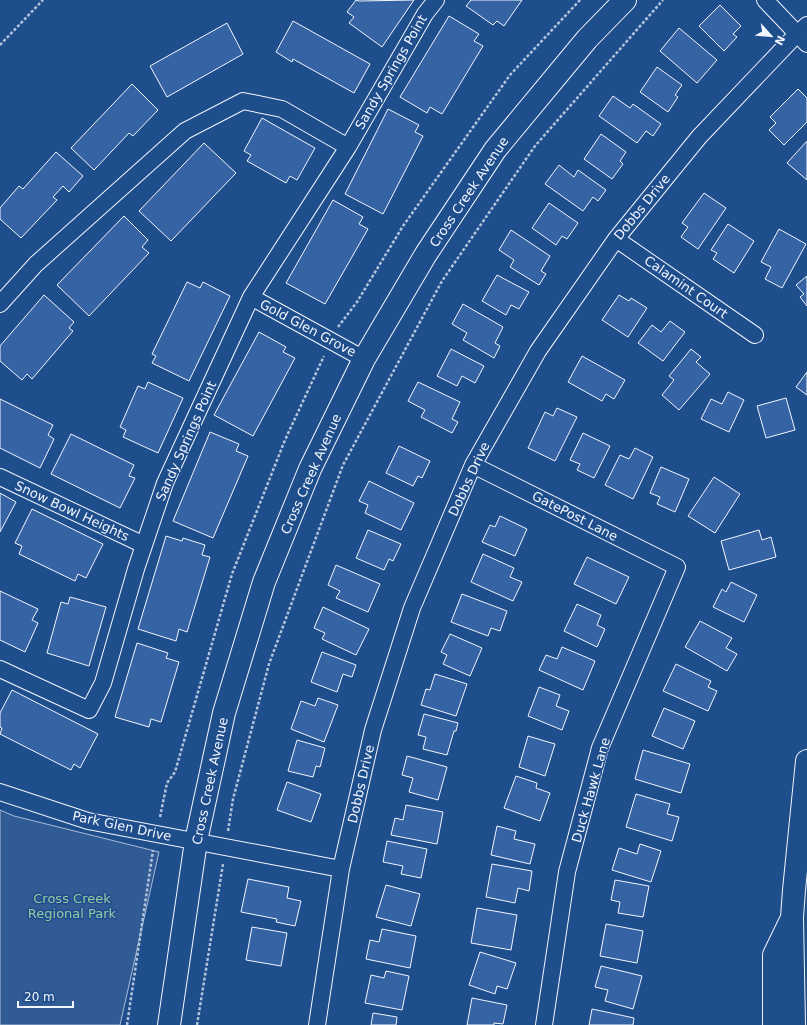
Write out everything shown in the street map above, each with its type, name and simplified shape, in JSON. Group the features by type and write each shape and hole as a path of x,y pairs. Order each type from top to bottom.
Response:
{"main road":[{"name":"Cross Creek Avenue","path":"169,1025 196,841 224,713 264,582 310,469 364,358 426,254 494,150 587,39 625,0"},
{"path":"794,1025 792,917 807,761"},
{"path":"774,1025 774,955 792,917"}],"street":[{"name":"Sandy Springs Point","path":"0,669 89,710 103,683 144,545 165,483 251,297 348,147 425,14 436,0"},
{"path":"765,0 804,34"},
{"name":"Dobbs Drive","path":"317,1025 341,869 373,730 412,608 473,465 538,351 616,238 699,137 804,34"},
{"path":"0,304 36,264 186,131 243,101 282,109 348,147"},
{"name":"Calamint Court","path":"616,238 755,335"},
{"name":"Gold Glen Grove","path":"251,297 364,358"},
{"name":"GatePost Lane","path":"473,465 677,567"},
{"name":"Snow Bowl Heights","path":"0,477 144,545"},
{"name":"Duck Hawk Lane","path":"544,1025 567,872 600,748 677,567"},
{"name":"Park Glen Drive","path":"0,792 88,821 341,869"}],"path":[{"path":"0,45 43,0"},
{"path":"197,1025 233,799 269,664 343,465 442,281 535,146 663,0"}],"shaded area":[{"name":"Cross Creek Regional Park","path":"0,810 14,816 159,852 120,1025 0,1025"}],"building":[{"path":"356,0 414,0 382,47 349,23 354,17 347,12"},
{"path":"471,0 522,0 504,26 497,21 493,25 466,6"},
{"path":"720,5 741,26 733,34 737,37 724,51 699,26"},
{"path":"449,16 479,34 474,41 483,46 442,114 430,107 427,113 400,97"},
{"path":"293,21 370,64 354,93 293,59 292,62 276,52"},
{"path":"227,23 243,54 167,97 150,66"},
{"path":"679,28 717,60 697,83 660,51"},
{"path":"657,67 682,85 675,95 678,97 668,112 640,92"},
{"path":"132,84 158,110 133,136 129,133 94,170 71,148"},
{"path":"798,89 807,98 807,122 784,145 769,130 776,123 770,117"},
{"path":"613,96 630,108 633,104 661,124 653,136 646,131 637,143 599,116"},
{"path":"388,109 419,125 415,132 423,136 383,214 345,194"},
{"path":"262,118 315,148 297,180 290,176 286,183 247,161 251,155 244,151"},
{"path":"601,134 626,152 620,161 623,164 612,179 584,159"},
{"path":"807,141 807,180 787,163"},
{"path":"204,143 236,173 171,241 139,211"},
{"path":"56,152 83,176 69,192 63,186 53,197 57,200 21,238 0,219 0,208 19,186 23,189"},
{"path":"559,165 574,177 578,170 606,190 598,201 593,197 583,211 545,184"},
{"path":"704,193 726,208 698,249 681,237 688,227 682,223"},
{"path":"333,200 363,217 359,224 368,229 325,304 286,283"},
{"path":"549,203 578,223 567,239 562,236 556,245 532,228"},
{"path":"124,216 148,240 142,247 149,253 89,316 57,285"},
{"path":"728,224 754,241 734,273 713,259 717,253 711,250"},
{"path":"779,229 806,244 782,288 765,279 771,267 761,262"},
{"path":"511,230 550,256 541,271 546,274 539,285 510,267 514,260 499,250"},
{"path":"497,275 529,292 519,309 511,305 506,315 482,301"},
{"path":"807,276 807,306 800,297 804,294 796,285"},
{"path":"187,282 200,288 203,282 230,296 189,381 152,363 156,356 152,354"},
{"path":"44,295 74,322 69,328 73,331 32,379 27,374 22,380 0,361 0,346"},
{"path":"619,295 629,301 631,298 647,308 628,337 602,320"},
{"path":"463,304 503,327 495,343 500,346 494,358 463,340 467,333 452,324"},
{"path":"670,321 685,332 663,361 638,343 652,325 661,332"},
{"path":"259,332 286,347 283,352 295,358 253,436 214,415"},
{"path":"451,349 484,366 475,383 462,376 457,386 437,376"},
{"path":"691,349 701,357 696,362 710,374 679,410 662,395 674,380 669,376"},
{"path":"582,356 625,380 614,399 606,394 602,401 568,382"},
{"path":"807,372 807,395 796,387"},
{"path":"148,382 183,398 158,453 123,437 126,430 120,427 138,386 145,389"},
{"path":"418,382 460,402 452,419 458,422 452,433 421,417 425,410 408,401"},
{"path":"728,392 744,400 729,432 701,419 711,399 722,404"},
{"path":"786,398 795,430 766,438 757,406"},
{"path":"0,399 53,425 48,435 54,439 40,468 0,448"},
{"path":"557,408 577,417 555,461 528,448 545,412 553,416"},
{"path":"210,432 239,444 236,451 248,456 213,538 173,521"},
{"path":"583,433 610,446 594,478 577,470 580,464 570,460"},
{"path":"71,434 134,465 129,476 135,478 120,508 51,474"},
{"path":"399,446 430,461 422,478 418,476 413,486 386,473"},
{"path":"635,448 653,457 633,499 605,485 620,455 629,459"},
{"path":"661,467 689,479 675,512 657,504 660,497 650,493"},
{"path":"714,477 740,494 715,533 688,516"},
{"path":"369,481 414,503 401,530 365,513 368,505 359,501"},
{"path":"0,493 16,502 0,532"},
{"path":"32,509 103,544 86,578 78,574 75,581 19,554 22,546 15,543"},
{"path":"500,516 527,529 515,556 482,542 490,525 495,527"},
{"path":"368,530 401,544 393,561 389,559 384,570 356,558"},
{"path":"759,530 762,540 771,537 776,557 729,570 721,541"},
{"path":"166,536 182,541 183,538 205,545 202,555 210,557 187,632 179,629 176,641 138,629"},
{"path":"483,554 514,568 510,577 522,582 513,601 471,582"},
{"path":"587,557 629,577 616,604 574,584"},
{"path":"336,565 380,584 368,612 336,598 340,591 328,585"},
{"path":"731,582 757,595 744,622 713,607 722,589 726,592"},
{"path":"0,591 38,609 32,620 38,623 25,652 0,640"},
{"path":"462,594 507,611 500,631 491,628 488,636 451,622"},
{"path":"70,597 106,607 89,666 47,653 61,602 68,604"},
{"path":"577,604 601,615 597,625 605,629 597,647 564,631"},
{"path":"323,607 369,629 356,655 322,639 325,633 314,628"},
{"path":"700,621 732,638 726,648 737,654 727,671 685,647"},
{"path":"450,634 482,648 470,676 443,664 447,655 441,652"},
{"path":"137,643 168,653 166,658 179,662 161,722 151,719 149,727 115,717"},
{"path":"562,647 595,661 583,690 539,670 546,655 557,659"},
{"path":"322,652 356,665 352,677 343,674 337,692 311,682"},
{"path":"676,664 711,681 708,687 717,691 708,711 663,691"},
{"path":"435,674 467,684 456,716 421,705 426,689 430,690"},
{"path":"539,687 560,695 556,706 569,711 562,730 528,716"},
{"path":"12,690 98,734 80,768 74,764 71,770 0,734 2,728 0,727 0,713"},
{"path":"318,698 338,705 324,742 291,729 301,701 315,706"},
{"path":"664,708 695,721 683,749 652,736"},
{"path":"424,714 458,723 447,755 423,749 426,737 418,735"},
{"path":"528,736 555,744 545,776 519,767"},
{"path":"297,740 325,748 320,767 316,766 313,777 288,771"},
{"path":"643,750 690,764 681,793 635,779"},
{"path":"407,756 447,767 438,800 409,792 413,778 402,775"},
{"path":"516,776 537,783 536,788 550,793 540,821 504,808"},
{"path":"287,782 321,794 311,822 277,810"},
{"path":"636,794 670,804 667,814 679,817 672,841 626,827"},
{"path":"406,805 443,812 437,844 391,835 395,818 403,820"},
{"path":"497,826 516,831 514,839 535,844 530,864 491,855"},
{"path":"387,841 427,849 421,878 401,874 403,866 383,862"},
{"path":"640,844 661,851 651,882 612,870 619,848 637,854"},
{"path":"492,864 532,871 529,891 518,888 515,903 486,897"},
{"path":"248,879 289,887 287,898 301,901 295,926 276,922 277,919 241,912"},
{"path":"615,880 649,886 643,917 618,913 620,902 611,900"},
{"path":"386,885 420,894 411,926 376,917"},
{"path":"477,908 517,915 511,950 471,943"},
{"path":"606,924 643,931 637,963 600,956"},
{"path":"252,927 287,933 281,966 246,960"},
{"path":"382,929 416,936 410,968 366,959 370,940 379,942"},
{"path":"480,952 516,963 507,989 497,986 495,994 469,985"},
{"path":"601,966 642,976 633,1009 605,1001 608,990 595,987"},
{"path":"386,971 409,976 402,1010 365,1003 371,975 384,978"},
{"path":"472,998 507,1005 503,1024 494,1023 494,1025 467,1025"},
{"path":"592,1009 634,1018 633,1025 589,1025"},
{"path":"373,1013 397,1017 396,1025 371,1025"}]}
